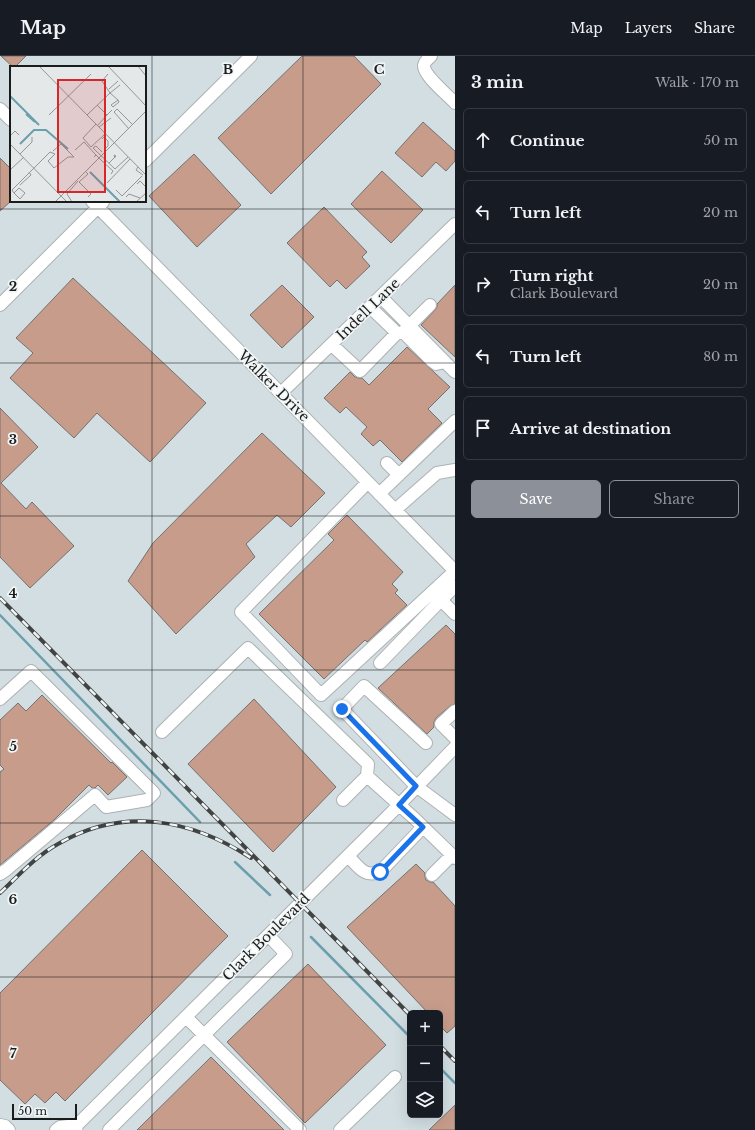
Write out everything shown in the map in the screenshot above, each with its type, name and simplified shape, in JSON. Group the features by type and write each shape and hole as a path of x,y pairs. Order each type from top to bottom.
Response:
{"street":[{"path":"146,160 251,56"},
{"path":"431,56 425,62 424,68 427,75 455,103"},
{"path":"0,109 10,119"},
{"path":"0,305 98,203"},
{"name":"Walker Drive","path":"98,203 281,394 455,571"},
{"name":"Indell Lane","path":"281,394 455,224"},
{"path":"381,297 403,330"},
{"path":"332,345 360,371 430,305"},
{"path":"370,308 446,362 455,372"},
{"path":"379,494 455,421"},
{"path":"387,463 399,475"},
{"path":"395,510 437,473 455,470"},
{"path":"368,482 241,612 316,690 321,695 455,571"},
{"path":"380,663 455,586"},
{"path":"440,600 455,614"},
{"path":"162,732 248,648 368,764 367,776 343,800"},
{"path":"0,699 30,670 154,794 147,800 106,807 95,795 0,874"},
{"path":"426,743 364,686 342,709 416,786 455,814"},
{"path":"455,711 442,724 455,738"},
{"name":"Clark Boulevard","path":"56,1130 60,1127 76,1127 455,748"},
{"path":"367,776 454,856 432,875"},
{"path":"348,856 368,874 380,872 423,827"},
{"path":"108,1130 286,954 268,935"},
{"path":"186,1017 300,1130"},
{"path":"340,1130 395,1077"},
{"path":"0,1125 5,1126 9,1130"}],"shaded area":[{"path":"0,56 455,56 455,1130 0,1130"}],"building":[{"path":"1,56 26,56 16,66 12,66"},
{"path":"302,56 354,56 381,84 271,194 218,138"},
{"path":"423,122 455,151 455,161 446,171 436,162 422,177 395,153"},
{"path":"194,154 241,205 197,247 149,196"},
{"path":"0,158 10,168 10,202 0,211"},
{"path":"382,171 423,210 391,243 351,204"},
{"path":"324,207 367,252 362,257 370,266 346,289 337,280 330,287 287,243"},
{"path":"73,278 206,403 150,462 97,413 74,438 10,378 33,353 16,338"},
{"path":"282,285 314,317 282,348 250,315"},
{"path":"455,285 455,357 421,325 435,310 437,304"},
{"path":"407,347 450,387 428,409 442,423 402,462 380,440 373,446 361,434 367,427 346,407 340,413 324,398 350,372 355,377 362,378 369,385"},
{"path":"0,408 38,447 1,483 26,509 32,502 74,546 30,588 0,557"},
{"path":"262,433 325,493 291,527 277,515 246,544 255,557 176,634 128,581 153,543"},
{"path":"347,515 403,572 392,584 398,590 395,593 407,605 367,642 365,640 324,679 259,614 334,540 328,534"},
{"path":"446,625 455,634 455,704 450,706 436,718 434,727 427,734 378,688"},
{"path":"42,695 127,777 108,795 98,785 95,788 92,788 89,785 54,820 0,865 0,772 4,769 0,765 0,720 18,703 26,711"},
{"path":"254,699 336,787 273,852 188,764"},
{"path":"142,850 228,936 65,1101 56,1092 45,1103 35,1094 25,1104 0,1080 0,993"},
{"path":"416,864 425,873 426,880 433,882 455,906 455,1026 447,1033 443,1029 443,1010 425,1010 347,927"},
{"path":"308,964 386,1045 305,1123 227,1042"},
{"path":"211,1057 284,1130 137,1130"},
{"path":"455,1105 455,1130 429,1130 443,1118"}],"waterway":[{"path":"0,615 200,822"},
{"path":"235,862 270,895"},
{"path":"311,937 407,1034"},
{"path":"443,1071 455,1083"}],"railway":[{"path":"0,598 407,1012"},
{"path":"0,893 42,854 58,844 82,832 107,825 132,821 156,822 181,826 205,834 251,858"},
{"path":"443,1049 455,1061"}],"route":[{"path":"342,709 416,786 399,805 423,827 380,872"}]}
